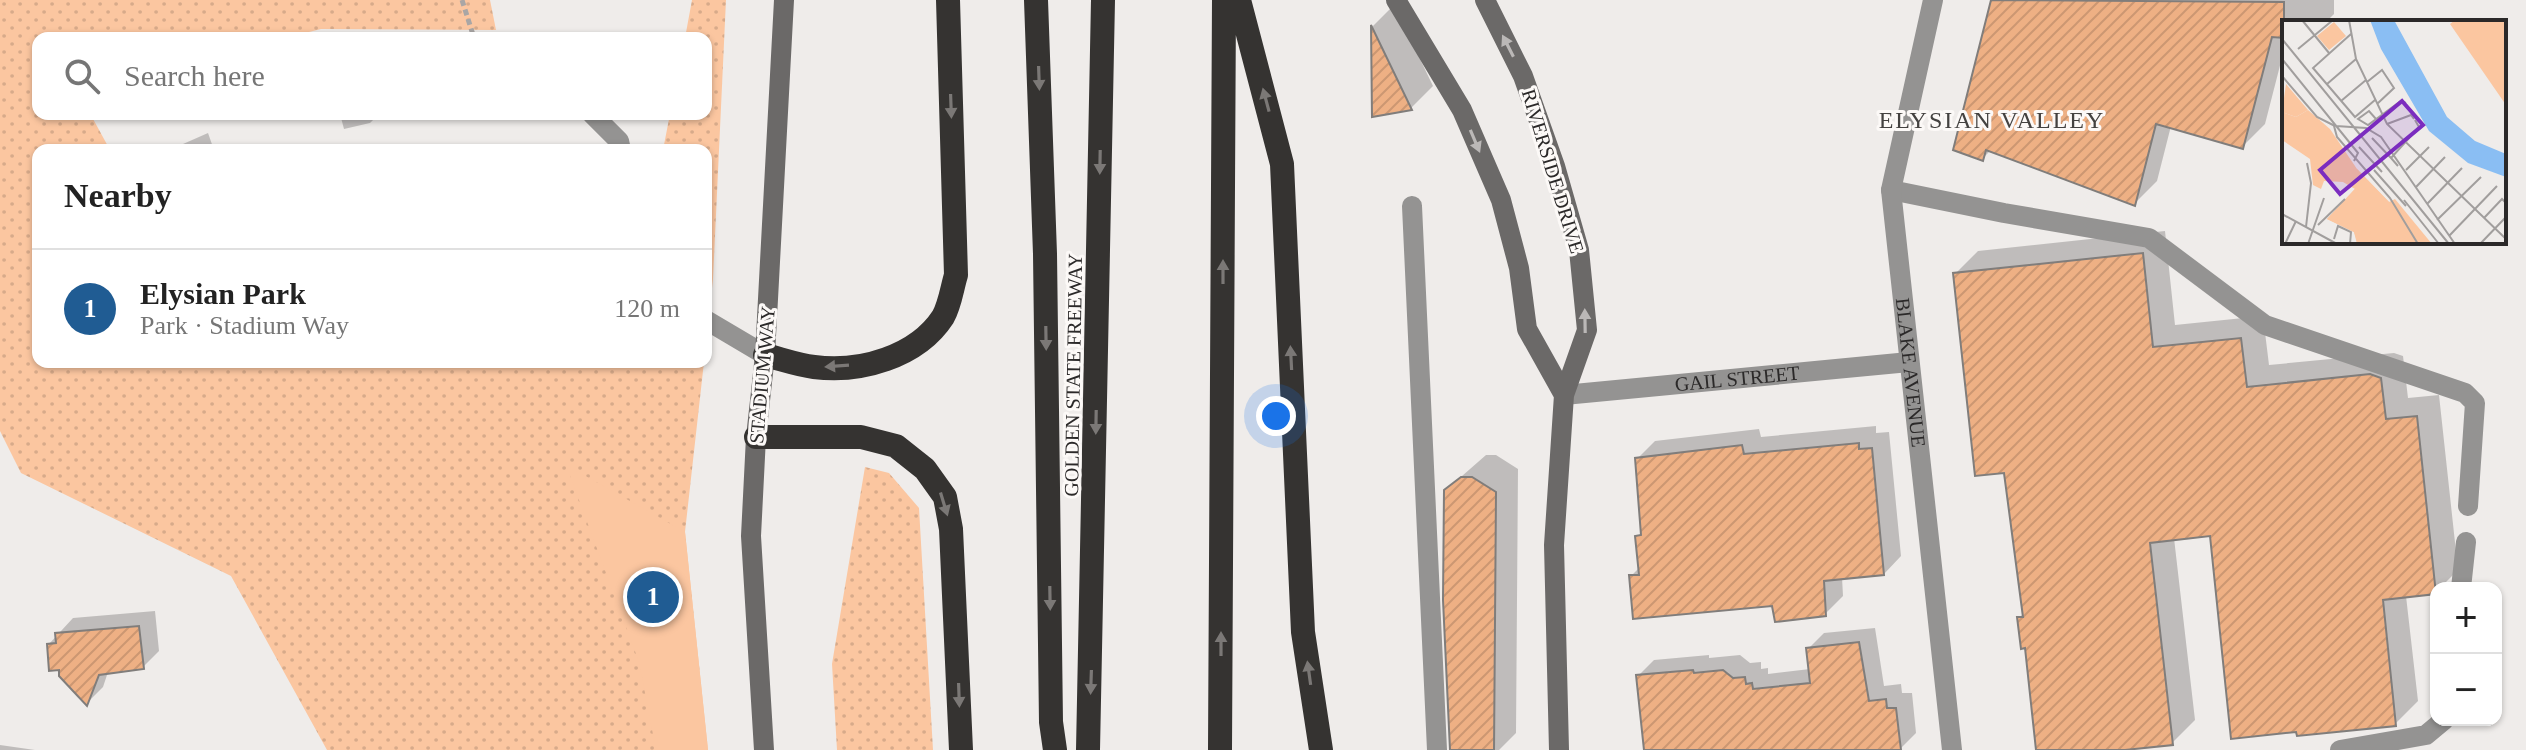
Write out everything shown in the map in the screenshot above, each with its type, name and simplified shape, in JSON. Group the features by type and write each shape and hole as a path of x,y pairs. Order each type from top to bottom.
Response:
{"highway":[{"path":"765,355 814,367 877,363 908,350 931,333 945,313 956,275 948,0"},
{"path":"1036,0 1045,254 1051,707 1055,750"},
{"name":"GOLDEN STATE FREEWAY","path":"1088,750 1103,0"},
{"path":"1220,750 1224,0"},
{"path":"1239,0 1282,164 1303,632 1321,750"},
{"path":"756,437 861,437 896,446 925,469 945,497 951,529 961,750"}],"main road":[{"name":"STADIUM WAY","path":"764,750 751,536 756,437 765,355 784,0"},
{"path":"1396,0 1462,110 1501,200 1519,268 1527,329 1564,395"},
{"name":"RIVERSIDE DRIVE","path":"1485,0 1523,76 1555,166 1579,250 1587,330 1564,395 1554,545 1559,750"}],"street":[{"name":"BLAKE AVENUE","path":"1933,0 1891,190 1952,750"},
{"path":"598,120 620,144"},
{"path":"1891,190 2149,238 2265,325 2465,393 2475,403 2468,506"},
{"path":"1412,206 1437,750"},
{"path":"712,324 765,355"},
{"name":"GAIL STREET","path":"1564,395 1909,362"},
{"path":"2462,582 2466,542"},
{"path":"2340,750 2426,735 2437,726"}],"path":[{"path":"462,0 472,32"}],"shaded area":[{"path":"0,0 490,0 496,30 32,32 32,120 94,120 107,144 32,144 32,368 703,368 685,532 708,750 327,750 231,576 21,473 0,431"},
{"path":"692,0 726,0 712,288 712,144 664,144 669,120 712,120 712,32 686,32"},
{"path":"566,465 685,532 708,750 656,750 639,662"},
{"path":"865,467 889,473 919,508 933,750 837,750 832,664"}],"building":[{"path":"1991,0 2284,2 2282,38 2272,37 2243,149 2156,124 2135,206 1986,150 1983,161 1953,150"},
{"path":"1371,25 1412,110 1372,117"},
{"path":"2143,253 2153,347 2241,338 2247,387 2370,374 2381,378 2386,419 2417,416 2435,582 2430,582 2430,595 2383,600 2396,726 2231,739 2210,536 2150,543 2173,745 2125,750 2036,750 2025,648 2021,649 2017,617 2023,617 2004,473 1975,476 1953,273"},
{"path":"1859,443 1859,449 1872,448 1884,575 1824,581 1826,616 1775,622 1772,606 1633,619 1629,575 1639,575 1635,536 1641,535 1635,458 1742,445 1744,454"},
{"path":"1461,477 1472,477 1496,492 1494,750 1450,750 1443,600 1444,490"},
{"path":"139,626 144,669 99,675 87,706 59,676 59,670 49,671 47,644 56,643 55,633"},
{"path":"1859,642 1869,701 1886,699 1887,708 1896,708 1901,750 1644,750 1636,675 1723,670 1733,678 1745,677 1746,684 1752,683 1753,689 1810,683 1806,648"}],"place":[{"name":"Elysian Park","path":"653,597"}],"district":[{"name":"ELYSIAN VALLEY","path":"1992,120"}]}
